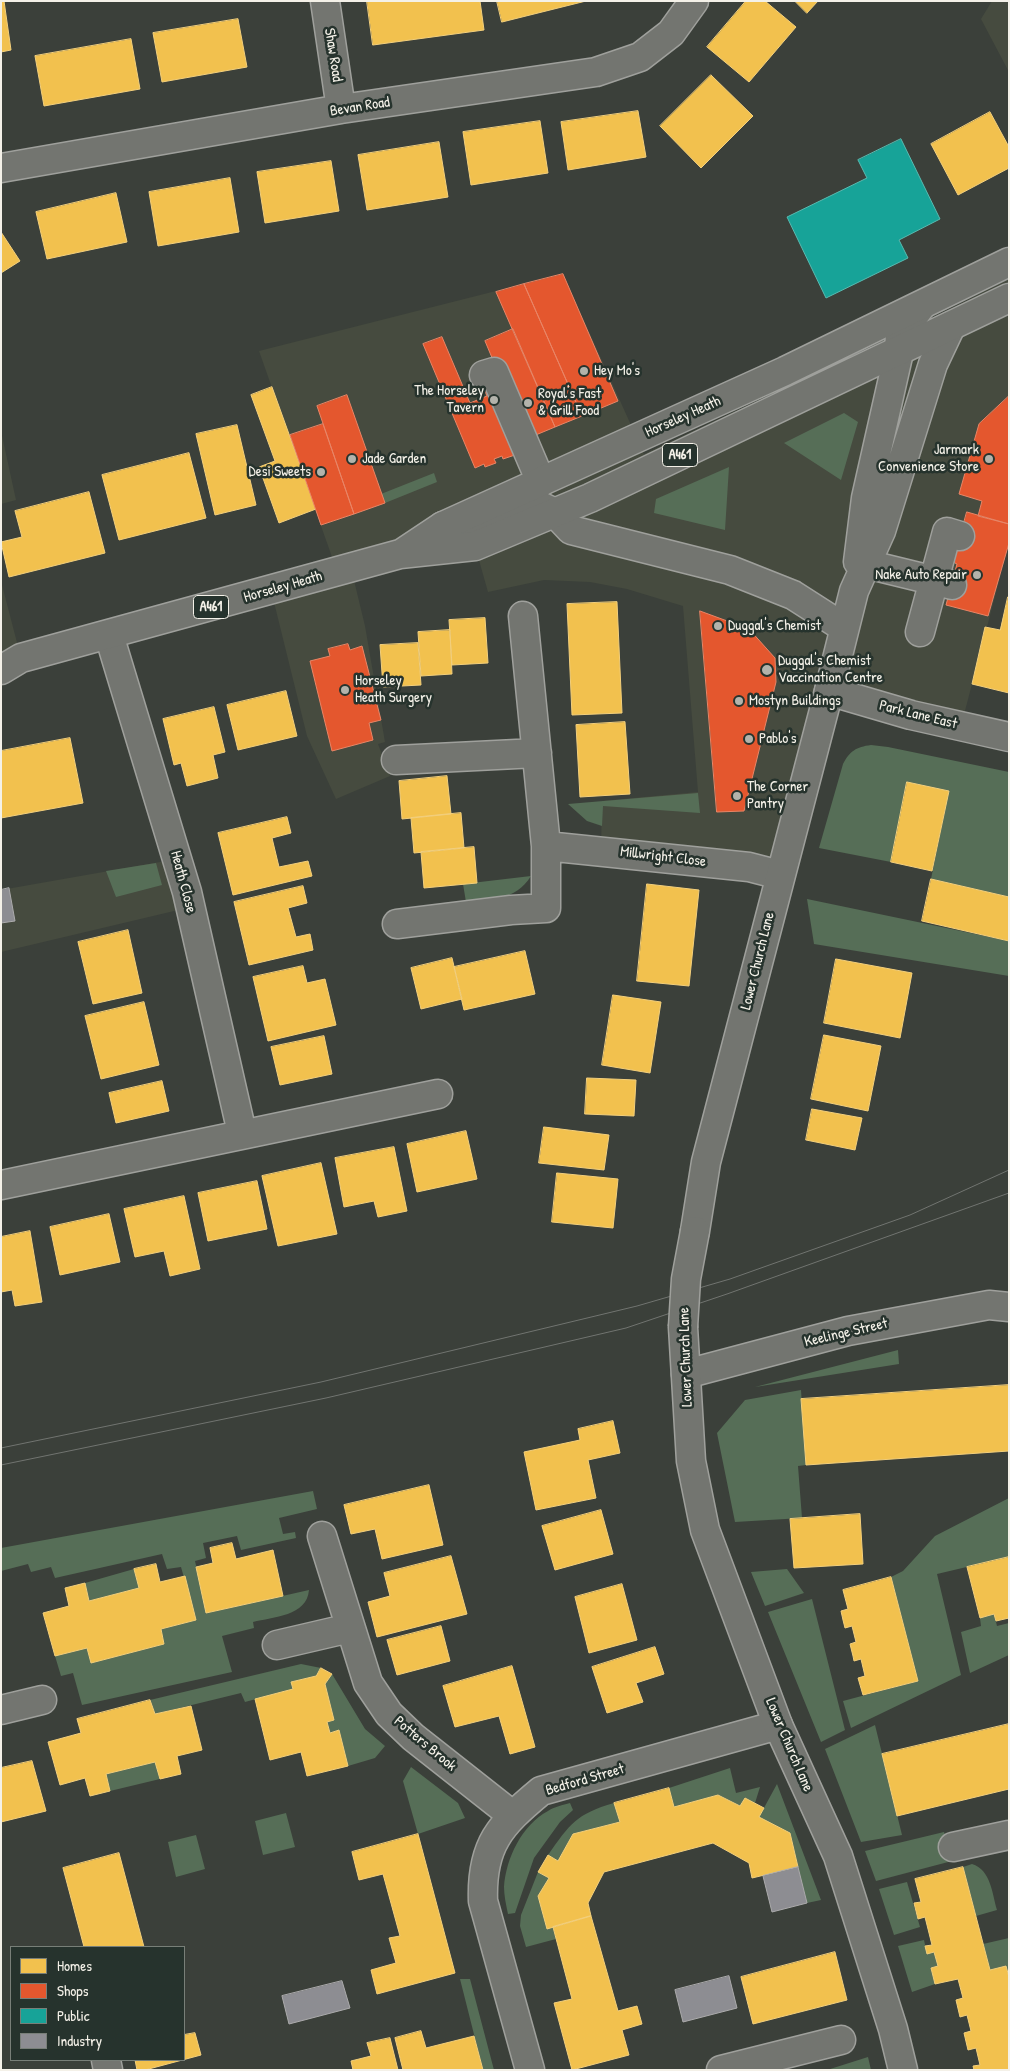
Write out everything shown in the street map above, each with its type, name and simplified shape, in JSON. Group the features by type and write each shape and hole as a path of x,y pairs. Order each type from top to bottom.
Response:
{"main road":[{"name":"Shaw Road","path":"325,1 342,109"},
{"name":"Bevan Road","path":"1,168 342,109 596,72 640,58 671,33 694,1"},
{"name":"A461","path":"929,302 1009,262"},
{"name":"A461","path":"951,326 1009,298"},
{"path":"854,591 866,498 899,352 900,334 929,302"},
{"name":"Horseley Heath","path":"400,554 444,526 785,371 929,302"},
{"path":"444,526 469,530 536,504 555,513 571,530 730,570 793,594 843,627 854,591 881,531 933,364 951,326"},
{"name":"Horseley Heath","path":"8,661 109,635 400,554 475,546 555,513 951,326"},
{"path":"484,375 494,372 541,482"},
{"path":"920,632 943,583 947,532 960,536"},
{"path":"866,564 943,583"},
{"path":"397,924 511,910 546,908 546,846 523,616"},
{"name":"Lower Church Lane","path":"843,627 829,691 706,1162 686,1279 683,1327 691,1461 705,1530 778,1725 838,1856 893,2029 903,2070"},
{"name":"Heath Close","path":"109,635 187,892 242,1134"},
{"name":"Park Lane East","path":"829,691 911,715 1009,737"},
{"path":"396,760 537,753"},
{"name":"Millwright Close","path":"546,846 749,867 780,875"},
{"path":"1,1186 438,1094"},
{"name":"Keelinge Street","path":"686,1374 848,1331 989,1305 1009,1307"},
{"name":"Potters Brook","path":"322,1536 368,1683 389,1714 413,1737 512,1815"},
{"path":"277,1645 350,1628"},
{"path":"1,1710 42,1700"},
{"name":"Bedford Street","path":"530,2070 483,1902 482,1876 493,1838 512,1815 541,1791 778,1725"},
{"path":"953,1847 1009,1835"},
{"path":"721,2070 771,2063 841,2040"}],"shaded area":[{"path":"992,1 1009,1 1009,72 981,19"},
{"path":"563,274 644,454 900,334 1009,279 1009,543 961,726 829,691 780,875 601,850 602,801 698,792 683,606 627,589 590,582 544,580 488,592 475,546 351,568 365,626 385,742 378,744 390,776 336,799 307,736 271,590 337,571 259,351"},
{"path":"1,431 16,500 1,504"},
{"path":"1,581 21,658 1,662"},
{"path":"177,859 191,907 1,952 1,890"}],"green space":[{"path":"844,413 858,422 841,480 784,443"},
{"path":"729,467 725,530 654,513 656,499"},
{"path":"434,473 437,482 385,503 381,494"},
{"path":"871,745 1009,772 1009,897 931,879 945,810 907,783 891,862 819,848 843,764 854,750"},
{"path":"698,793 700,813 603,806 602,826 587,821 568,804"},
{"path":"156,863 162,885 116,897 106,871"},
{"path":"531,876 518,890 510,894 494,899 466,902 463,884"},
{"path":"807,899 1009,941 1009,976 814,944"},
{"path":"898,1350 899,1364 755,1387"},
{"path":"801,1390 806,1465 798,1466 802,1518 735,1522 717,1433 745,1400"},
{"path":"313,1491 317,1509 279,1518 283,1534 295,1532 296,1538 241,1550 237,1536 203,1543 206,1558 195,1561 207,1613 309,1590 307,1599 296,1610 279,1617 253,1622 254,1628 222,1636 232,1672 82,1705 73,1673 61,1676 55,1656 87,1648 91,1663 164,1644 161,1629 196,1620 181,1567 167,1569 162,1554 55,1578 51,1567 31,1572 28,1564 1,1571 1,1548"},
{"path":"1009,1498 1009,1557 937,1574 961,1675 851,1728 843,1701 918,1681 891,1577 903,1571 935,1536"},
{"path":"134,1569 139,1588 89,1601 85,1583"},
{"path":"787,1569 804,1593 765,1606 751,1572"},
{"path":"812,1599 845,1730 821,1742 768,1612"},
{"path":"994,1614 997,1626 1009,1623 1009,1655 970,1673 961,1632 981,1626 980,1618"},
{"path":"301,1664 321,1668 316,1676 291,1682 293,1689 245,1702 241,1693 155,1714 150,1700"},
{"path":"332,1674 365,1729 385,1746 375,1758 348,1766 339,1730 330,1733 327,1722 334,1720 325,1684"},
{"path":"875,1725 902,1835 861,1842 825,1749"},
{"path":"155,1762 160,1779 110,1791 106,1774"},
{"path":"411,1767 458,1803 465,1818 418,1834 403,1781"},
{"path":"730,1768 736,1793 760,1787 755,1803 745,1798 740,1806 718,1795 674,1807 669,1788"},
{"path":"777,1784 821,1900 807,1903 790,1834 759,1817"},
{"path":"570,1803 573,1810 560,1822 534,1858 515,1913 508,1914 504,1890 505,1876 517,1843 530,1825 539,1817 553,1808"},
{"path":"614,1803 620,1822 573,1834 558,1861 548,1855 562,1835 582,1816"},
{"path":"286,1813 295,1847 263,1855 255,1821"},
{"path":"944,1832 952,1861 876,1881 865,1851"},
{"path":"196,1835 205,1869 176,1877 168,1842"},
{"path":"972,1864 983,1871 987,1877 997,1910 976,1916 963,1867"},
{"path":"538,1872 549,1878 539,1896 553,1927 556,1939 526,1947 520,1926 521,1915"},
{"path":"907,1882 920,1927 894,1935 879,1889"},
{"path":"1009,1938 1009,1977 990,1970 983,1944"},
{"path":"924,1940 927,1954 934,1952 938,1966 931,1968 935,1984 912,1992 898,1946"},
{"path":"460,1979 470,1979 494,2070 483,2070"},
{"path":"868,2057 871,2070 827,2070"}],"building: Homes":[{"path":"1,1 4,1 11,50 1,52"},
{"path":"367,1 480,1 484,30 373,45"},
{"path":"497,1 586,1 502,22"},
{"path":"746,1 765,1 796,27 749,82 707,47"},
{"path":"795,1 818,1 807,13"},
{"path":"238,19 247,67 162,82 153,33"},
{"path":"131,39 140,89 44,106 35,56"},
{"path":"711,75 753,116 701,168 660,126"},
{"path":"638,111 646,157 568,170 561,122"},
{"path":"990,112 1009,147 1009,168 958,195 931,144"},
{"path":"540,121 548,173 471,185 463,132"},
{"path":"439,142 448,197 367,210 358,155"},
{"path":"331,161 339,211 265,223 257,172"},
{"path":"230,178 239,232 158,246 149,192"},
{"path":"116,193 127,242 47,259 36,212"},
{"path":"1,232 20,261 1,273"},
{"path":"272,387 316,509 279,523 259,467 275,461 251,395"},
{"path":"237,425 256,505 215,515 196,434"},
{"path":"189,453 206,518 119,540 102,475"},
{"path":"89,492 105,553 9,577 1,542 22,537 15,511"},
{"path":"1008,597 1009,693 972,684 985,627 1000,630"},
{"path":"617,602 622,713 572,715 567,604"},
{"path":"485,618 488,663 452,665 449,620"},
{"path":"450,630 452,674 421,676 418,632"},
{"path":"418,643 421,685 383,687 380,645"},
{"path":"286,691 297,736 238,750 227,705"},
{"path":"214,707 225,752 213,755 218,778 187,786 181,763 174,765 163,719"},
{"path":"625,722 630,794 580,797 576,725"},
{"path":"70,738 83,803 1,818 1,751"},
{"path":"447,776 451,814 402,819 399,781"},
{"path":"907,782 949,791 932,871 891,862"},
{"path":"461,813 464,848 414,853 411,818"},
{"path":"287,817 291,833 272,838 279,867 308,861 312,876 233,895 218,833"},
{"path":"474,847 477,883 424,888 421,852"},
{"path":"931,879 1009,897 1009,941 922,921"},
{"path":"647,884 699,890 689,986 637,981"},
{"path":"303,886 307,903 288,908 296,937 310,934 313,950 249,965 234,902"},
{"path":"128,930 142,993 93,1004 78,942"},
{"path":"525,951 535,994 464,1010 454,967"},
{"path":"452,958 462,999 421,1009 411,968"},
{"path":"836,959 912,973 900,1038 824,1023"},
{"path":"303,966 307,983 325,979 336,1025 268,1041 253,977"},
{"path":"613,995 661,1002 650,1073 602,1065"},
{"path":"144,1002 159,1065 101,1079 85,1016"},
{"path":"824,1035 881,1046 868,1111 811,1099"},
{"path":"324,1036 332,1074 280,1085 271,1047"},
{"path":"587,1078 636,1080 634,1116 585,1114"},
{"path":"162,1081 169,1111 116,1123 109,1093"},
{"path":"812,1109 862,1118 855,1150 806,1140"},
{"path":"544,1127 609,1135 604,1170 539,1163"},
{"path":"466,1131 477,1179 417,1192 407,1144"},
{"path":"394,1147 407,1211 378,1217 374,1201 344,1207 335,1158"},
{"path":"321,1163 337,1234 278,1246 262,1176"},
{"path":"557,1173 618,1179 613,1228 552,1222"},
{"path":"257,1181 267,1229 208,1241 198,1193"},
{"path":"184,1196 200,1269 170,1276 164,1251 135,1257 124,1209"},
{"path":"109,1214 120,1262 60,1275 50,1227"},
{"path":"30,1231 42,1302 15,1306 12,1290 1,1292 1,1237"},
{"path":"1009,1385 1009,1451 806,1465 801,1399"},
{"path":"613,1421 620,1453 588,1460 596,1498 536,1510 524,1452 580,1440 578,1429"},
{"path":"429,1485 443,1545 382,1559 375,1529 351,1534 344,1505"},
{"path":"601,1510 613,1554 555,1570 542,1526"},
{"path":"860,1514 863,1564 794,1568 790,1519"},
{"path":"232,1543 236,1559 273,1550 283,1596 206,1613 196,1567 213,1563 210,1548"},
{"path":"451,1556 467,1614 377,1637 368,1602 390,1596 384,1573"},
{"path":"1009,1557 1009,1618 996,1621 994,1614 980,1618 967,1567"},
{"path":"156,1564 160,1582 185,1576 196,1620 161,1629 164,1644 91,1663 87,1648 55,1656 43,1613 69,1606 65,1588 85,1583 89,1601 139,1588 134,1569"},
{"path":"891,1577 918,1681 863,1695 858,1678 865,1676 861,1659 854,1661 850,1644 856,1642 852,1626 845,1628 841,1611 848,1609 843,1590"},
{"path":"622,1584 637,1640 589,1653 575,1597"},
{"path":"441,1626 450,1661 397,1675 387,1640"},
{"path":"655,1647 664,1674 636,1683 643,1702 607,1713 592,1667"},
{"path":"512,1666 535,1747 510,1754 499,1716 455,1727 443,1686"},
{"path":"321,1668 332,1674 325,1684 334,1720 327,1722 330,1733 339,1730 348,1766 307,1776 301,1752 270,1760 255,1699 293,1689 291,1682 316,1676"},
{"path":"150,1700 155,1714 191,1706 202,1750 177,1756 181,1774 160,1779 155,1762 106,1774 110,1791 90,1796 85,1778 60,1785 48,1742 81,1733 77,1719"},
{"path":"1009,1724 1009,1789 897,1816 882,1754"},
{"path":"32,1761 46,1811 1,1822 1,1768"},
{"path":"669,1788 674,1807 718,1795 740,1806 745,1798 764,1808 759,1817 790,1833 798,1867 752,1878 749,1863 713,1843 604,1872 588,1903 591,1916 547,1929 538,1896 549,1878 538,1872 548,1855 558,1861 573,1834 620,1822 614,1803"},
{"path":"418,1834 455,1973 377,1994 371,1970 396,1963 389,1938 400,1936 383,1874 359,1880 352,1852"},
{"path":"119,1853 144,1946 84,1946 63,1868"},
{"path":"963,1867 990,1970 1006,1966 1009,1977 1009,2070 974,2070 973,2066 980,2065 976,2048 968,2050 964,2033 971,2031 967,2015 960,2017 956,2000 963,1998 958,1979 935,1984 931,1968 938,1966 934,1952 927,1954 925,1946 932,1945 925,1917 918,1919 914,1903 921,1902 915,1879"},
{"path":"591,1916 618,2011 637,2006 642,2024 622,2030 629,2055 572,2070 554,2003 572,1999 553,1927"},
{"path":"835,1952 847,2000 753,2024 741,1977"},
{"path":"421,2031 426,2048 474,2036 483,2070 403,2070 395,2038"},
{"path":"195,2033 201,2055 185,2060 185,2035"},
{"path":"390,2038 398,2070 353,2070 351,2061 371,2056 367,2043"},
{"path":"135,2061 178,2061 145,2070 137,2070"}],"building: Shops":[{"name":"Hey Mo's","path":"563,274 618,401 582,416 524,284"},
{"path":"524,284 582,416 555,427 496,292"},
{"name":"Royal's Fast & Grill Food","path":"513,329 555,427 526,439 485,341"},
{"name":"The Horseley Tavern","path":"442,337 470,403 487,396 483,386 501,379 515,455 503,459 502,456 494,459 496,463 485,467 484,464 475,468 423,344"},
{"name":"Jade Garden","path":"347,395 385,503 354,514 317,406"},
{"name":"Jarmark Convenience Store","path":"1009,396 1009,524 978,516 982,501 959,494 979,424"},
{"name":"Desi Sweets","path":"323,424 354,514 321,525 290,435"},
{"name":"Nake Auto Repair","path":"967,512 1009,524 1009,543 988,616 946,605 957,564 953,562"},
{"name":"Mostyn Buildings","path":"700,611 749,629 775,658 776,682 744,811 717,812"},
{"name":"Horseley Heath Surgery","path":"348,644 350,650 362,646 381,720 369,723 373,740 332,751 310,661 330,656 328,649"}],"building: Public":[{"path":"901,139 940,219 899,240 908,258 826,298 787,217 867,178 858,160"}],"building: Industry":[{"path":"9,888 15,921 1,923 1,890"},
{"path":"798,1867 807,1903 772,1912 763,1876"},
{"path":"729,1976 737,2008 683,2022 675,1990"},
{"path":"342,1981 350,2008 289,2024 282,1996"}],"tram line":[{"path":"1,1448 321,1382 637,1306 730,1279 910,1215 1009,1170"},
{"path":"1,1465 326,1398 626,1328 727,1294 1009,1193"}],"place":[{"name":"Hey Mo's","path":"584,371"},
{"name":"The Horseley Tavern","path":"494,400"},
{"name":"Royal's Fast & Grill Food","path":"528,403"},
{"name":"Jade Garden","path":"352,459"},
{"name":"Jarmark Convenience Store","path":"989,459"},
{"name":"Desi Sweets","path":"321,472"},
{"name":"Nake Auto Repair","path":"977,575"},
{"name":"Duggal's Chemist","path":"718,626"},
{"name":"Duggal's Chemist Vaccination Centre","path":"767,670"},
{"name":"Horseley Heath Surgery","path":"345,690"},
{"name":"Mostyn Buildings","path":"739,701"},
{"name":"Pablo's","path":"749,739"},
{"name":"The Corner Pantry","path":"737,796"}]}
